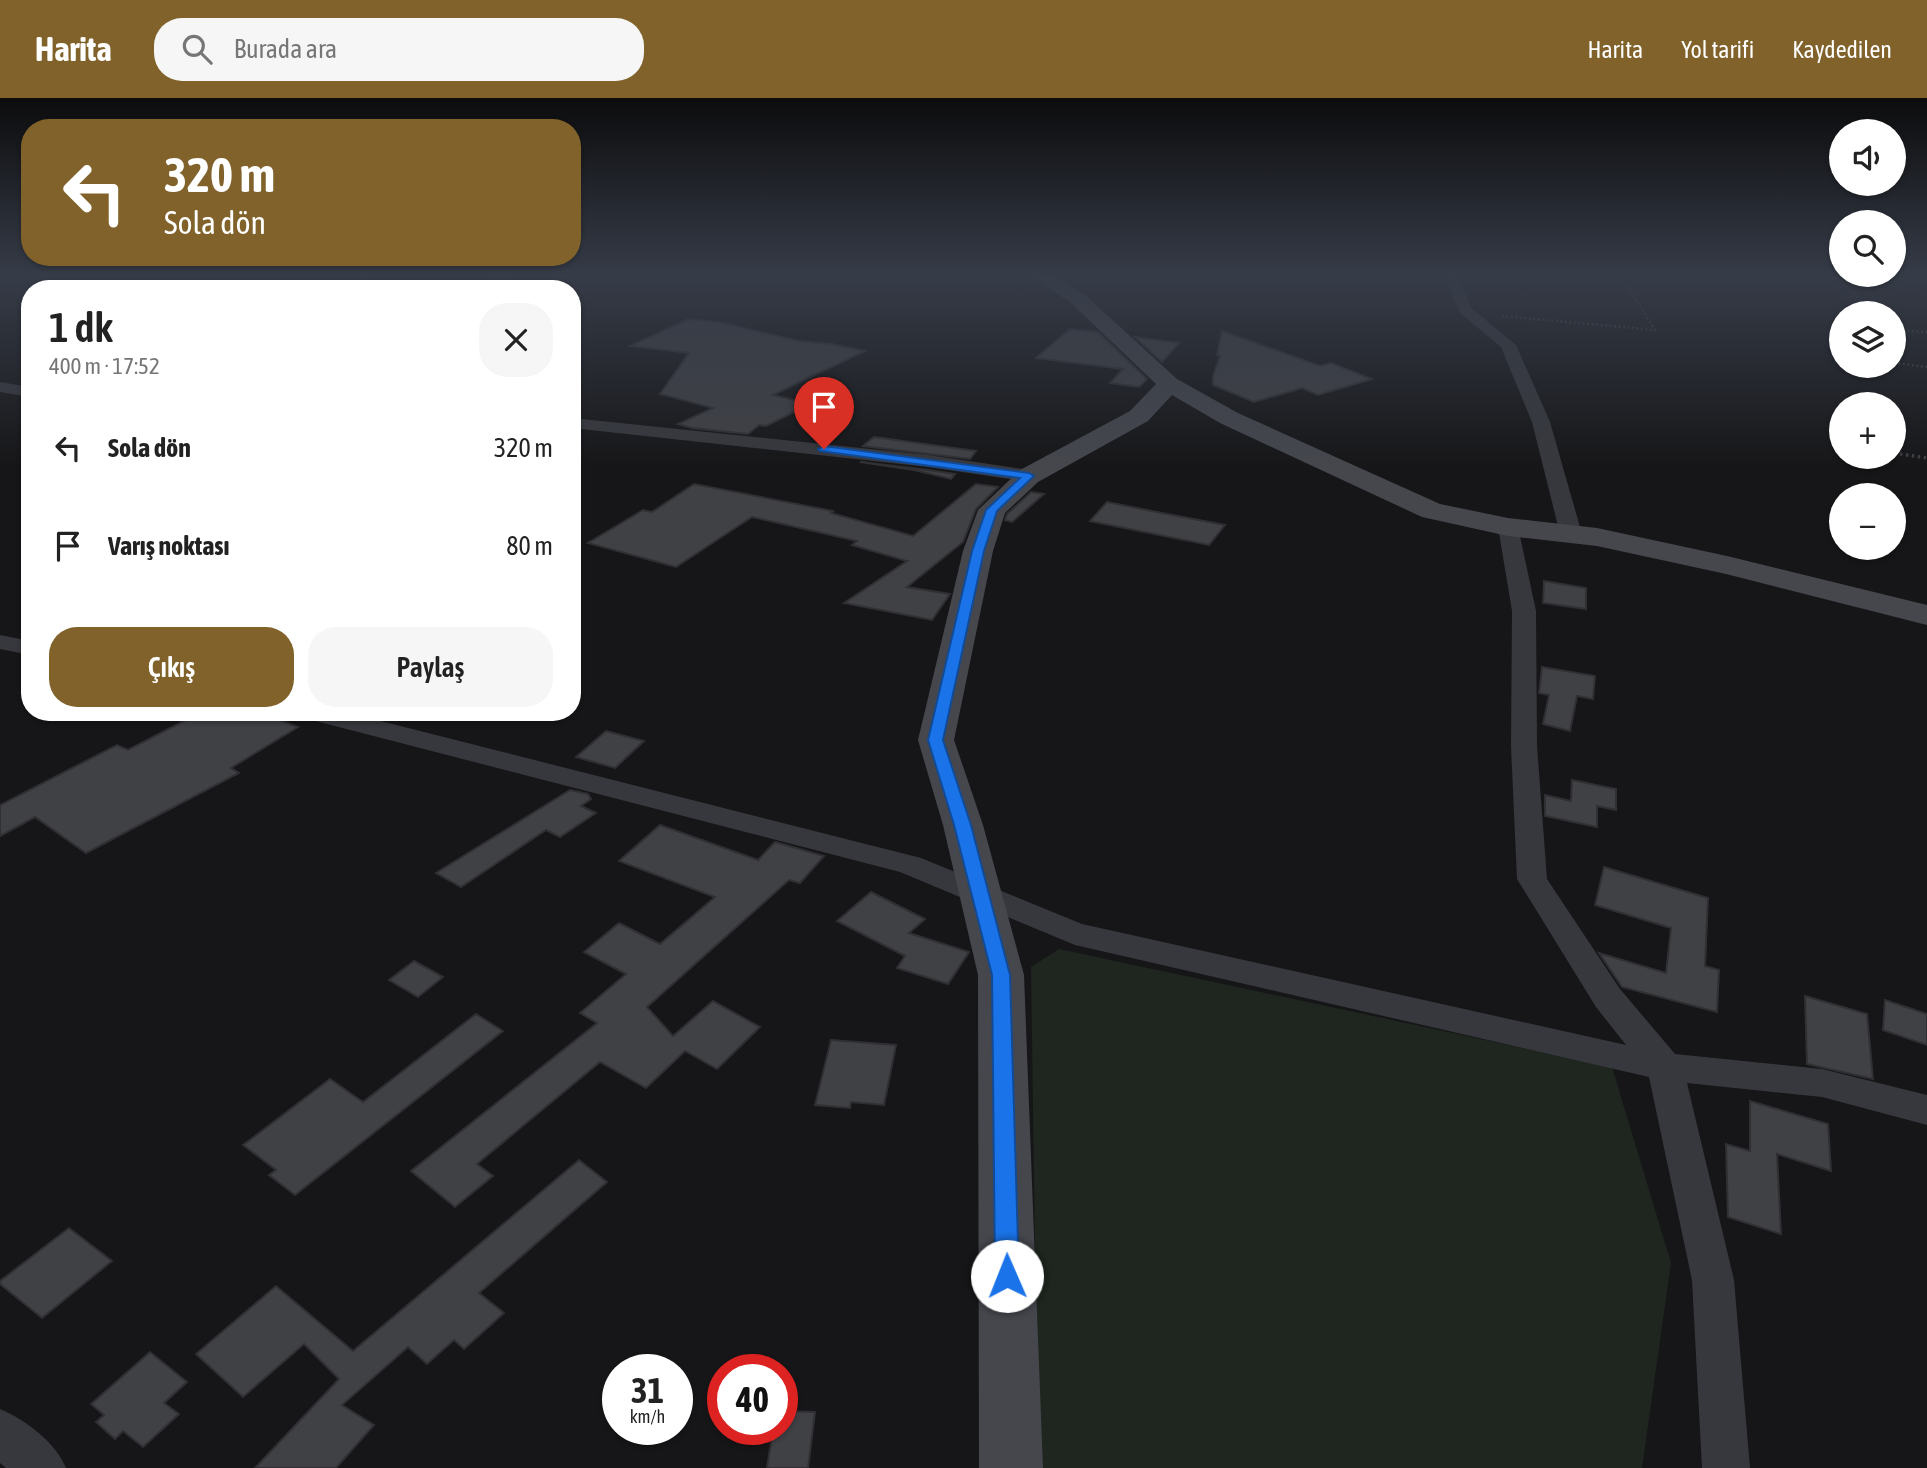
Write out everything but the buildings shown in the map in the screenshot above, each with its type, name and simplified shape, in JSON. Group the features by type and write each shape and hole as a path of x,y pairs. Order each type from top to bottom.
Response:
{"street":[{"path":"1122,340 1169,384 1229,418 1432,511 1508,527 1597,537 1727,565 1927,615"},
{"path":"1502,340 1508,345 1541,422 1571,534"},
{"path":"1011,1468 1001,975 936,740 978,551 992,510 1029,476 1139,416 1169,384"},
{"path":"0,387 21,390"},
{"path":"581,424 928,461 1029,476"},
{"path":"1508,527 1524,611 1524,746 1532,879 1608,998 1665,1067 1713,1280 1726,1468"},
{"path":"0,642 21,646"},
{"path":"348,721 910,865 1075,934 1665,1067 1822,1083 1927,1110"},
{"path":"0,1432 42,1468"}],"path":[{"path":"1906,364 1927,367"},
{"path":"1906,455 1927,458"}],"shaded area":[{"path":"1059,949 1612,1067 1671,1263 1642,1468 1042,1468 1038,1461 1031,967"}],"route":[{"path":"824,449 1029,476 992,510 978,551 936,740 962,825 1001,975 1007,1276"}]}
